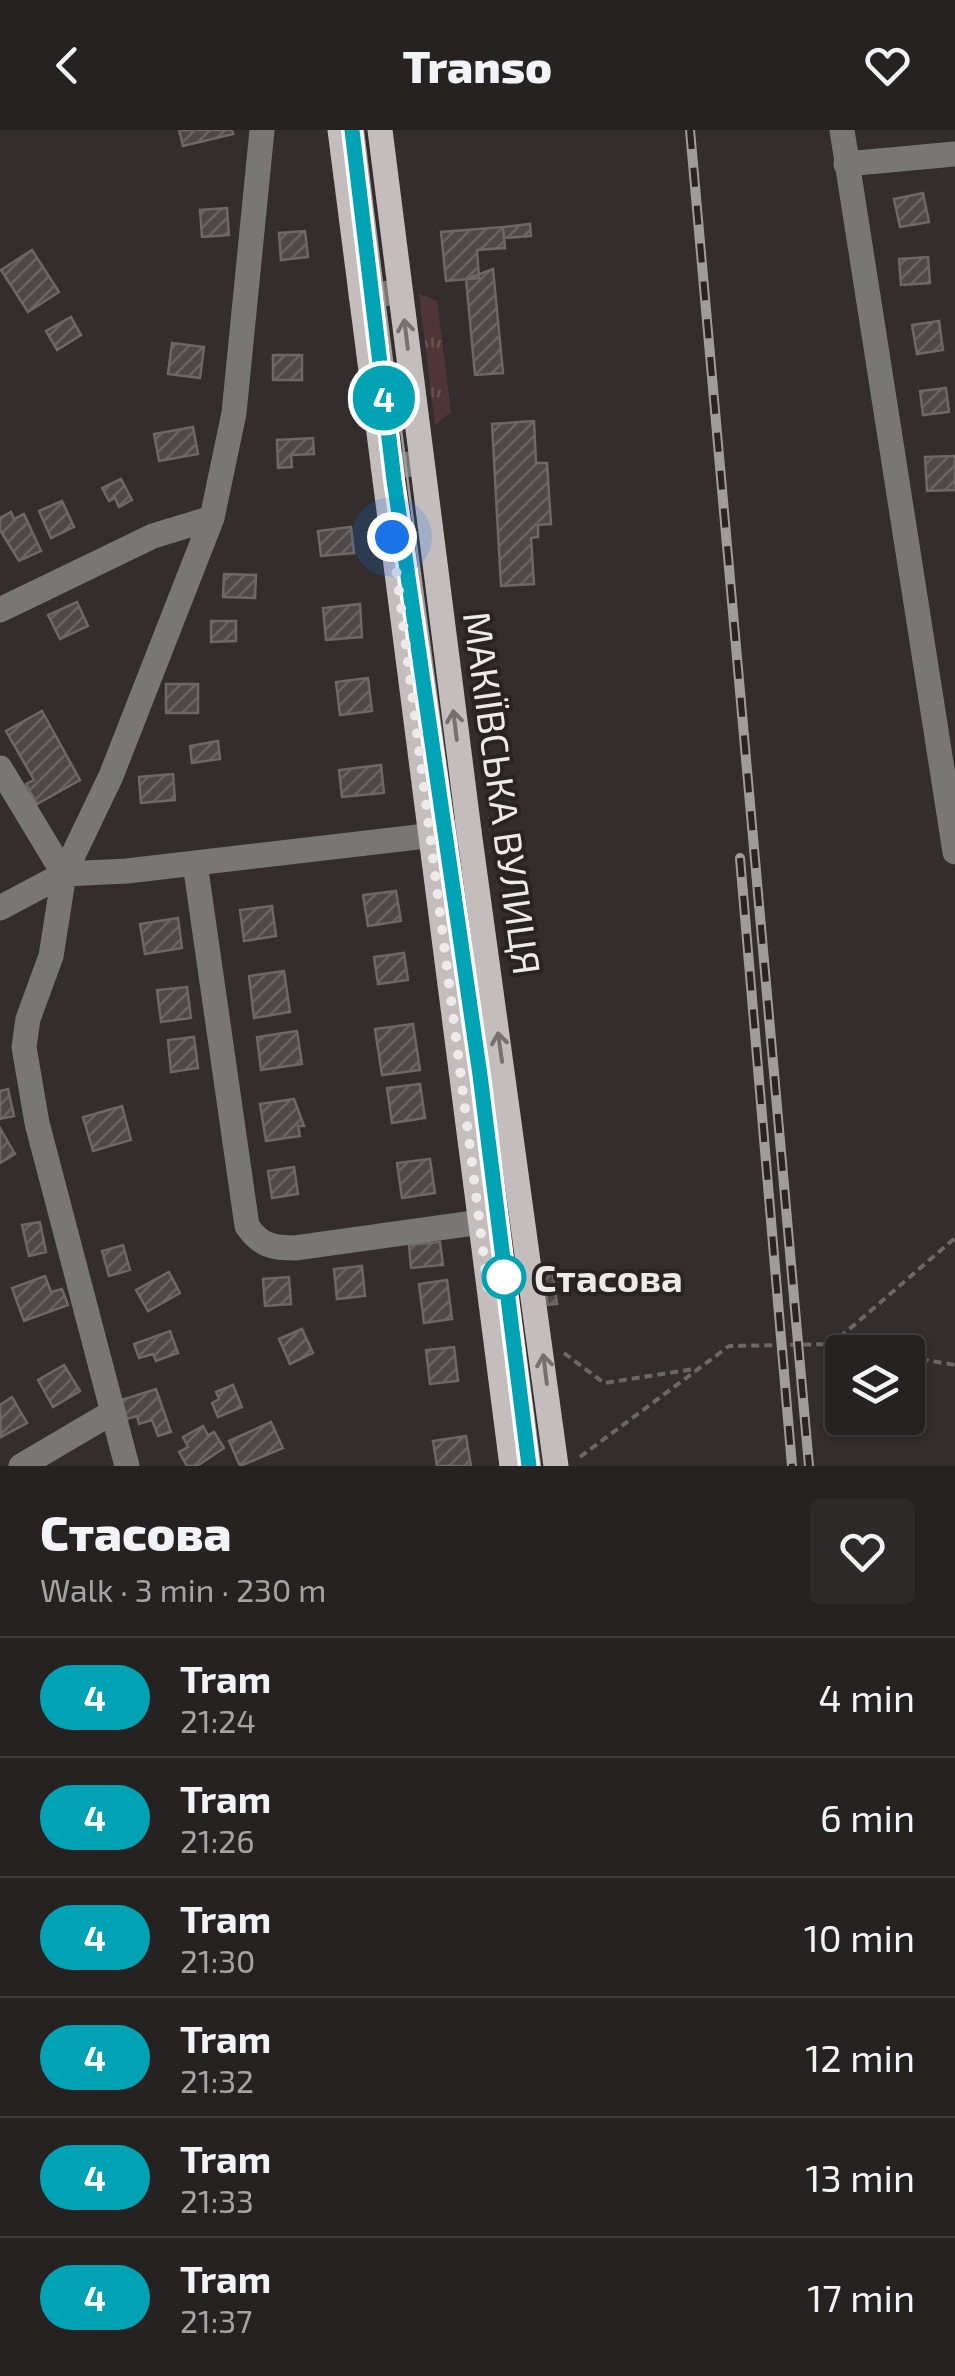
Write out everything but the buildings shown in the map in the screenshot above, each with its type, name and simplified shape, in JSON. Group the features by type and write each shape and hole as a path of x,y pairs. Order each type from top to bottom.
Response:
{"main road":[{"name":"МАКІЇВСЬКА ВУЛИЦЯ","path":"340,130 512,1466"},
{"name":"МАКІЇВСЬКА ВУЛИЦЯ","path":"380,130 468,831 556,1466"}],"street":[{"path":"127,1466 26,1073 28,1018 51,956 64,874 111,776 212,518 234,413 262,130"},
{"path":"842,130 955,852"},
{"path":"846,164 955,154"},
{"path":"361,296 400,292"},
{"path":"384,468 422,463"},
{"path":"0,610 154,536 212,518"},
{"path":"0,768 64,874"},
{"path":"0,908 64,874 468,831"},
{"path":"195,863 246,1226 256,1240 272,1248 296,1248 481,1222"},
{"path":"20,1466 111,1412"}],"path":[{"path":"842,1335 955,1238"},
{"path":"541,1337 604,1383 699,1368"},
{"path":"568,1466 729,1346 825,1344"},
{"path":"925,1360 955,1366"}],"green space":[{"path":"419,294 437,301 451,412 435,425"}],"tram line":[{"name":"4","path":"352,130 394,480 480,1075 529,1466"},
{"path":"363,130 540,1466"}],"railway":[{"path":"690,130 809,1466"},
{"path":"740,858 792,1466"}],"place":[{"name":"Стасова","path":"504,1277"}],"route":[{"path":"392,537 488,1289 504,1277"}]}
